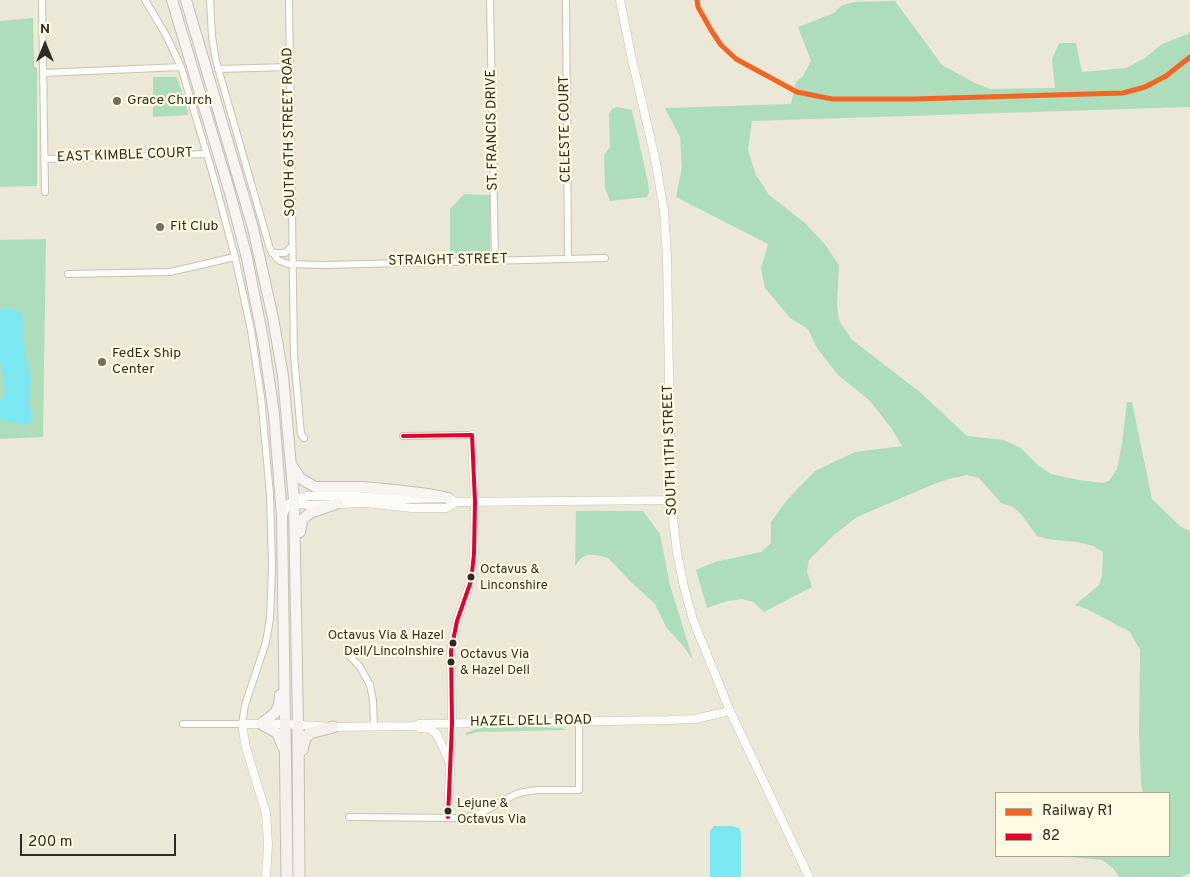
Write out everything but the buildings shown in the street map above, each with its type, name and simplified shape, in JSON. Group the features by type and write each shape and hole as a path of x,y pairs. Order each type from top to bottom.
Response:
{"highway":[{"path":"285,724 290,732 294,790 299,801"},
{"path":"285,724 287,877"},
{"path":"298,726 300,873"},
{"path":"299,801 303,790 303,743 310,733 333,728"},
{"path":"279,877 281,837 286,808"}],"main road":[{"path":"172,0 232,201 247,258 264,343 274,414 282,517 285,724"},
{"path":"186,0 240,180 260,258 283,376 294,500 298,726"},
{"path":"264,343 275,376 286,483 288,492 294,500"},
{"path":"291,458 297,474 304,481 314,486 372,488 428,494 452,500"},
{"path":"297,632 300,612 300,526 302,520 310,512 338,504"},
{"path":"284,642 280,663 279,705 274,713 261,724 278,732 285,753"},
{"path":"284,642 289,663 291,711 298,726"}],"street":[{"path":"42,0 45,192"},
{"path":"145,0 169,40 181,67 207,154 235,257 250,330 262,410 270,493 272,601 269,627 245,705 242,724 246,748 266,813 268,837 266,877"},
{"path":"210,0 212,36 218,68 272,253 281,262 292,264"},
{"name":"SOUTH 6TH STREET ROAD","path":"289,0 294,366 301,434 304,438"},
{"name":"ST. FRANCIS DRIVE","path":"490,0 495,260"},
{"name":"CELESTE COURT","path":"566,0 568,258"},
{"name":"SOUTH 11TH STREET","path":"620,0 655,158 664,211 667,257 671,500 677,553 686,597 705,651 730,711 809,877"},
{"path":"43,73 181,67"},
{"path":"218,68 290,67"},
{"name":"EAST KIMBLE COURT","path":"44,159 207,154"},
{"path":"272,253 285,253 292,246"},
{"path":"68,274 170,272 235,257"},
{"name":"STRAIGHT STREET","path":"292,264 604,258"},
{"path":"404,436 472,435 475,502 473,571 457,621 451,651 452,723 448,818"},
{"path":"282,517 287,505 294,500 308,496 359,496 475,502 671,500"},
{"path":"294,500 300,504 309,505 366,504 399,508 446,508 452,500"},
{"path":"349,655 360,666 370,685 373,700 374,727"},
{"name":"HAZEL DELL ROAD","path":"183,724 285,724 333,728 452,723 695,719 730,711"},
{"path":"349,817 460,818 477,815 516,794 524,792 537,790 579,790 579,721"},
{"path":"414,726 430,729 437,734 450,762"}],"green space":[{"path":"895,1 942,65 990,89 1055,88 1052,59 1059,43 1076,43 1082,72 1126,68 1145,58 1162,44 1188,34 1190,31 1190,107 752,121 748,150 756,175 769,195 805,223 824,243 839,265 837,305 839,320 851,339 921,393 967,436 1004,440 1021,448 1039,466 1051,474 1103,483 1109,481 1117,469 1127,402 1132,402 1152,499 1180,526 1190,531 1190,873 1181,877 1119,877 1113,868 1102,860 1069,857 1170,857 1170,792 1143,792 1141,784 1139,735 1140,650 1130,632 1087,609 1075,605 1099,585 1102,576 1103,552 1093,546 1077,542 1037,536 1021,514 1013,507 1001,503 979,478 967,475 949,479 857,517 834,535 809,560 807,571 812,587 764,612 753,602 742,599 728,601 707,608 696,570 715,562 761,552 771,543 771,522 787,500 815,471 855,452 902,446 892,429 869,400 838,375 817,348 808,329 790,318 765,288 761,269 768,244 676,197 682,167 680,137 665,108 791,104 796,82 803,76 811,61 798,27 834,13 841,6 854,2"},
{"path":"33,18 34,67 37,68 37,186 0,187 0,21"},
{"path":"153,77 177,77 189,115 153,117"},
{"path":"617,107 632,110 648,182 649,192 647,197 610,201 605,188 604,155 610,147 609,114 612,109"},
{"path":"464,194 490,195 490,256 450,257 450,209"},
{"path":"46,239 43,437 0,439 0,240"},
{"path":"576,511 643,511 660,534 670,585 693,660 666,627 655,604 608,558 587,555 580,559 575,566"},
{"path":"494,726 562,728 567,730 478,732 466,735 466,733 476,729"}],"water":[{"path":"8,308 19,311 24,324 24,346 31,381 29,402 32,420 24,425 0,420 0,400 3,399 5,391 0,363 0,310"},
{"path":"714,826 739,828 741,834 741,877 710,877 710,831"}],"rail line":[{"name":"R1","path":"697,0 698,7 711,30 721,45 736,59 797,92 832,99 914,99 1123,93 1145,87 1166,76 1190,57"}],"transit line":[{"name":"82","path":"403,436 472,435 475,502 474,554 471,581 457,621 451,651 452,723 448,817"}],"place":[{"name":"Grace Church","path":"117,101"},
{"name":"Fit Club","path":"160,227"},
{"name":"FedEx Ship Center","path":"102,362"},
{"name":"Octavus & Linconshire","path":"471,577"},
{"name":"Octavus Via & Hazel Dell/Lincolnshire","path":"453,643"},
{"name":"Octavus Via & Hazel Dell","path":"451,662"},
{"name":"Lejune & Octavus Via","path":"448,811"}]}
